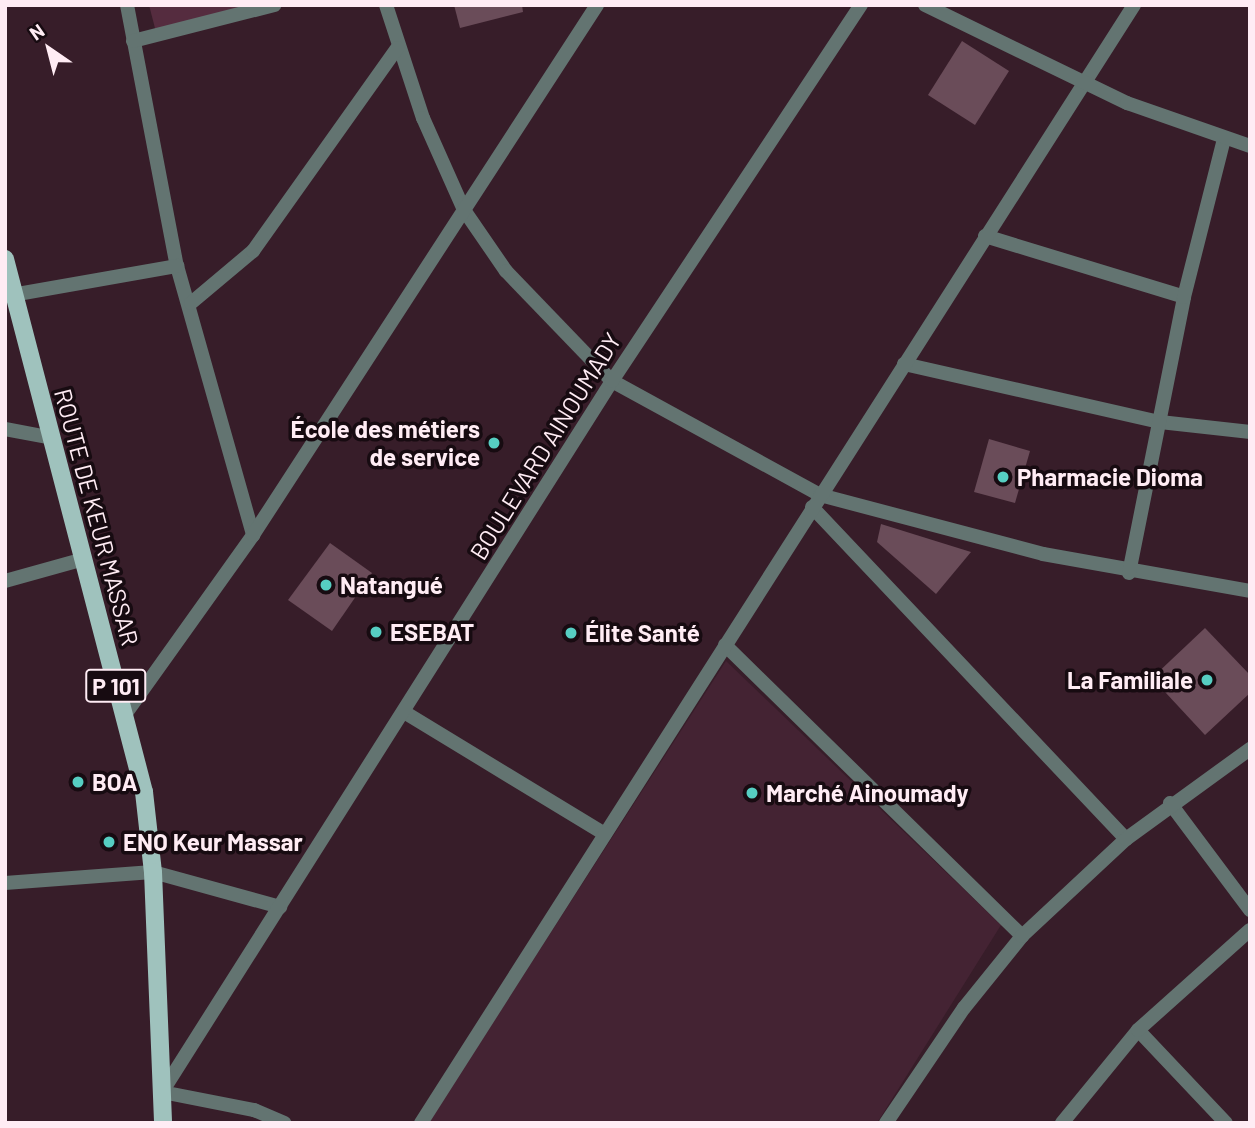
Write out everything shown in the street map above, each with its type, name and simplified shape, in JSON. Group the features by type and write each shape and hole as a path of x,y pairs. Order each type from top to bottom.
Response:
{"main road":[{"name":"ROUTE DE KEUR MASSAR","path":"5,258 12,295 144,792 153,872 163,1123"}],"street":[{"path":"127,5 177,266 191,303 253,535"},
{"path":"133,41 274,5"},
{"path":"386,5 397,48 464,210 506,271 612,381 816,501 1126,839"},
{"path":"124,716 253,535 597,5"},
{"name":"BOULEVARD AINOUMADY","path":"162,1092 612,381 861,5"},
{"path":"925,5 1084,82 1224,139 1250,146"},
{"path":"421,1123 1134,5"},
{"path":"191,303 253,251 397,48"},
{"path":"1129,573 1184,297 1224,139"},
{"path":"985,236 1184,297"},
{"path":"12,295 177,266"},
{"path":"904,364 1160,422 1250,432"},
{"path":"5,429 52,438"},
{"path":"816,501 1129,573 1250,591"},
{"path":"5,581 84,559"},
{"path":"726,645 1022,936"},
{"path":"404,712 605,834"},
{"path":"893,1120 964,1008 1022,936 1126,839 1170,803 1250,749"},
{"path":"1170,803 1250,910"},
{"path":"5,883 153,872 280,907"},
{"path":"1062,1123 1138,1031 1250,930"},
{"path":"1138,1031 1226,1123"},
{"path":"162,1092 254,1110 284,1123"}],"shaded area":[{"path":"149,5 255,5 156,32"},
{"name":"Marché Ainoumady","path":"726,661 1001,925 877,1123 428,1123"}],"building":[{"path":"454,5 522,5 523,12 460,28"},
{"path":"962,41 1009,71 975,125 928,95"},
{"path":"989,439 1030,451 1015,503 974,492"},
{"path":"881,524 971,552 936,594 877,542"},
{"path":"330,543 372,573 332,631 288,600"},
{"path":"1205,628 1250,675 1250,693 1205,735 1152,678"}],"place":[{"name":"École des métiers de service","path":"494,443"},
{"name":"Pharmacie Dioma","path":"1003,477"},
{"name":"Natangué","path":"326,585"},
{"name":"ESEBAT","path":"376,632"},
{"name":"Élite Santé","path":"571,633"},
{"name":"La Familiale","path":"1207,680"},
{"name":"BOA","path":"78,782"},
{"name":"Marché Ainoumady","path":"752,793"},
{"name":"ENO Keur Massar","path":"109,842"}]}
